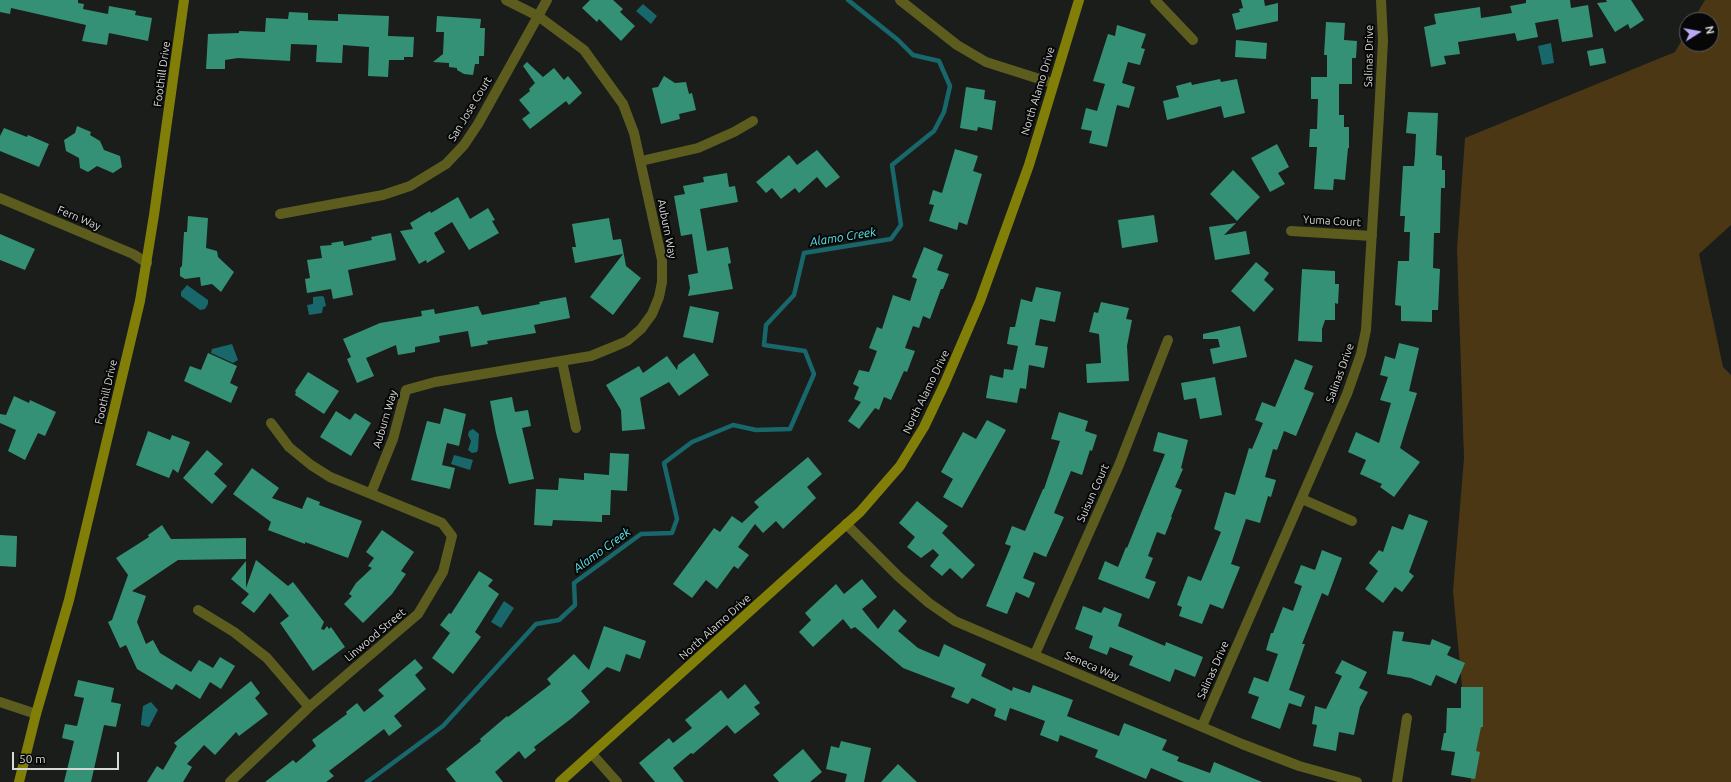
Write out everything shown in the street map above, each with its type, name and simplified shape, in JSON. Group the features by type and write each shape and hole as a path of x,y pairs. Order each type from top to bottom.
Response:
{"street":[{"name":"Foothill Drive","path":"19,782 36,714 69,600 140,301 147,263 184,0"},
{"name":"Auburn Way","path":"371,493 393,439 406,390 435,382 591,356 627,341 641,329 652,314 659,297 662,282 662,260 634,133 623,104 584,50 538,16 506,0"},
{"name":"San Jose Court","path":"280,214 383,195 410,186 446,164 464,145 478,124 547,0"},
{"path":"900,0 957,45 986,62 1052,83"},
{"name":"North Alamo Drive","path":"560,782 846,524 880,490 900,466 924,427 944,385 983,294 1029,165 1052,83 1079,0"},
{"path":"1156,0 1193,40"},
{"name":"Salinas Drive","path":"1202,726 1347,394 1361,354 1366,330 1372,236 1383,41 1381,0"},
{"path":"641,161 698,148 734,132 753,121"},
{"name":"Fern Way","path":"0,198 132,254 147,263"},
{"name":"Yuma Court","path":"1291,231 1372,236"},
{"name":"Suisun Court","path":"1036,654 1119,465 1168,340"},
{"path":"562,361 576,428"},
{"name":"Linwood Street","path":"230,782 309,707 418,614 443,572 452,536 442,523 330,477 311,465 289,447 271,424"},
{"path":"1302,499 1352,521"},
{"name":"Seneca Way","path":"846,524 899,577 929,603 955,621 1299,766 1357,782"},
{"path":"198,610 234,632 267,658 309,707"},
{"path":"0,702 36,714"},
{"path":"1397,782 1407,718"},
{"path":"592,754 617,782"}],"shaded area":[{"path":"1705,0 1731,0 1731,225 1699,254 1723,367 1731,375 1731,782 1471,782 1453,591 1464,458 1457,249 1465,138 1675,52 1679,45 1679,52 1719,52 1719,12 1698,12"}],"water":[{"path":"643,4 657,16 651,24 636,11"},
{"path":"1551,43 1554,63 1542,65 1538,46"},
{"path":"187,285 208,300 208,304 205,309 200,310 181,296 181,292"},
{"path":"313,297 324,297 326,306 323,307 322,313 309,315 307,305 313,304"},
{"path":"232,344 238,360 233,363 211,353 212,349"},
{"path":"473,429 479,434 477,452 472,453 468,450 471,441 468,435 469,431"},
{"path":"454,455 473,460 470,470 451,464"},
{"path":"504,601 514,608 501,628 491,622"},
{"path":"151,702 158,710 149,727 141,725 143,706"}],"building":[{"path":"0,0 78,0 78,3 84,4 83,9 108,14 109,6 136,11 135,15 152,18 148,41 109,33 107,45 82,41 86,25 11,8 10,14 0,12"},
{"path":"590,0 613,0 623,9 620,12 635,26 621,41 599,19 597,22 582,8"},
{"path":"1241,0 1264,0 1265,6 1278,3 1278,21 1236,30 1232,14 1240,12 1239,9 1243,8"},
{"path":"1526,0 1570,0 1571,8 1588,5 1593,37 1562,42 1558,19 1535,23 1538,37 1517,41 1515,33 1458,42 1460,54 1444,56 1446,64 1431,67 1424,27 1436,24 1434,14 1480,7 1481,18 1512,13 1510,6 1526,3"},
{"path":"1606,0 1631,0 1644,20 1630,29 1628,24 1615,32 1597,3 1607,2"},
{"path":"289,12 308,13 308,20 338,21 338,14 389,16 388,36 414,37 413,57 404,57 404,60 389,60 388,77 368,76 369,47 343,45 342,63 316,62 317,45 291,44 290,61 238,58 225,60 225,69 206,69 208,34 239,33 239,31 265,32 266,18 288,19"},
{"path":"437,16 481,19 480,28 485,28 484,56 479,56 479,64 475,64 473,75 464,74 457,70 457,68 449,67 449,63 433,62 443,54 444,32 436,32"},
{"path":"1326,22 1345,23 1344,40 1357,41 1356,58 1352,58 1352,84 1339,84 1339,115 1344,115 1344,127 1349,127 1349,148 1345,180 1334,179 1333,190 1314,189 1317,147 1309,147 1310,129 1317,129 1318,99 1311,99 1311,77 1327,77 1327,55 1324,55"},
{"path":"1117,25 1146,34 1141,48 1145,49 1140,65 1128,62 1122,83 1135,87 1129,108 1117,105 1107,147 1089,143 1092,131 1081,129 1086,108 1097,111 1105,84 1093,81 1108,34 1115,36"},
{"path":"1236,40 1267,43 1266,59 1235,57"},
{"path":"1603,48 1606,63 1590,66 1587,51"},
{"path":"527,62 543,77 554,68 564,80 568,76 582,93 569,105 566,101 530,129 522,119 530,113 519,100 530,91 529,89 535,83 523,66"},
{"path":"664,76 675,83 686,82 689,94 692,93 696,110 679,114 680,119 661,124 652,88 658,87"},
{"path":"1220,79 1221,82 1237,79 1245,113 1224,118 1221,106 1167,120 1163,101 1179,97 1176,86 1191,82 1192,85"},
{"path":"966,87 985,90 984,99 996,101 992,130 978,127 977,131 960,128"},
{"path":"1408,112 1438,113 1436,155 1442,156 1442,170 1445,170 1445,188 1441,188 1440,233 1434,233 1433,268 1440,269 1438,310 1432,310 1432,322 1401,321 1401,306 1395,305 1398,261 1409,261 1410,232 1404,232 1405,216 1400,216 1403,166 1414,166 1415,155 1416,134 1406,133"},
{"path":"77,126 91,132 90,135 100,141 104,150 120,156 122,167 113,173 97,166 88,172 80,168 79,158 66,151 64,140 75,133"},
{"path":"4,128 27,137 28,135 49,144 39,167 0,151 0,136"},
{"path":"1277,144 1289,167 1278,173 1285,184 1270,192 1251,158"},
{"path":"955,149 978,156 973,171 982,174 967,225 959,222 957,230 929,221 934,205 929,204 933,190 942,193"},
{"path":"817,150 840,177 826,188 817,177 799,193 795,188 781,199 772,188 766,193 756,182 789,155 797,165"},
{"path":"1233,170 1260,197 1237,221 1210,194"},
{"path":"727,173 729,187 735,186 738,202 700,209 707,251 728,247 731,263 728,264 733,289 688,296 690,288 688,275 698,273 692,234 681,236 674,196 685,194 683,186 704,182 703,177"},
{"path":"458,197 470,219 488,208 495,220 492,221 499,233 469,250 452,222 434,233 445,252 427,263 426,260 419,264 400,231 413,229 410,223 430,211 431,213"},
{"path":"1154,215 1158,242 1122,248 1118,220"},
{"path":"188,216 208,218 206,248 217,251 218,257 234,272 221,292 212,284 201,286 200,277 185,279 180,276 184,232 187,232"},
{"path":"609,218 613,240 621,239 626,266 641,278 613,315 590,297 623,254 575,263 572,247 576,247 572,224"},
{"path":"1236,223 1224,235 1246,231 1250,254 1215,260 1209,227"},
{"path":"391,233 396,260 348,270 353,295 333,299 331,289 307,293 305,279 310,278 307,260 322,258 320,246 332,245 331,243 343,241 344,246 372,240 371,237"},
{"path":"0,234 35,249 25,270 0,260"},
{"path":"924,247 943,255 937,270 949,274 943,289 941,289 930,319 923,316 919,328 913,326 905,348 915,351 907,372 904,371 891,400 884,397 879,410 875,408 859,429 848,421 861,402 854,399 859,387 853,384 859,370 869,372 877,351 869,348 877,327 882,329 893,295 910,301 917,279 912,277"},
{"path":"1256,262 1269,273 1264,280 1274,289 1254,312 1231,291"},
{"path":"1302,269 1335,271 1335,284 1339,284 1338,304 1335,303 1335,320 1325,320 1322,329 1322,342 1298,341"},
{"path":"1036,287 1061,292 1055,322 1040,319 1035,345 1048,347 1044,368 1029,365 1026,389 1020,388 1017,403 986,398 990,375 1003,378 1004,369 1013,370 1018,346 1007,344 1010,327 1015,327 1021,299 1032,302"},
{"path":"566,297 570,318 534,325 536,333 487,341 488,344 471,347 468,331 439,336 440,342 415,347 415,352 398,355 396,345 366,358 374,376 357,383 347,359 351,357 343,339 380,323 422,316 421,311 434,309 435,314 478,306 482,315 540,304 539,302"},
{"path":"1101,302 1129,308 1126,319 1132,320 1127,346 1129,381 1087,383 1086,364 1101,363 1099,334 1089,332 1094,312 1098,313"},
{"path":"690,306 719,312 713,343 683,337"},
{"path":"1240,326 1247,357 1213,364 1210,349 1220,347 1218,339 1203,339 1203,334"},
{"path":"1399,343 1419,348 1409,391 1417,393 1400,448 1420,462 1394,497 1380,487 1382,484 1360,474 1366,460 1348,452 1356,432 1379,443 1391,403 1380,400 1388,377 1380,375 1385,356 1395,359"},
{"path":"208,353 237,366 230,383 238,387 231,403 184,381 190,366 201,370"},
{"path":"694,353 709,375 679,396 669,382 640,398 645,429 622,431 621,410 606,385 639,366 643,373 667,356 677,370 678,365"},
{"path":"1295,359 1313,366 1304,389 1314,393 1296,436 1284,431 1277,450 1273,449 1265,477 1276,480 1271,497 1268,496 1260,523 1246,519 1231,564 1240,567 1223,609 1210,604 1202,624 1179,616 1182,607 1177,605 1188,576 1201,581 1221,532 1214,529 1225,492 1235,495 1249,448 1252,449 1263,423 1255,420 1262,402 1275,407"},
{"path":"308,372 339,391 324,414 295,395 295,391"},
{"path":"1215,377 1222,415 1200,419 1196,398 1184,400 1181,383"},
{"path":"14,396 29,403 30,400 56,412 45,436 38,433 25,460 8,451 16,430 0,423 0,414 6,415"},
{"path":"512,397 515,412 528,410 531,426 522,428 534,479 509,484 496,433 490,401"},
{"path":"444,408 466,414 459,446 447,443 442,465 455,468 450,489 411,480 427,421 440,424"},
{"path":"336,411 350,420 355,413 371,423 351,456 320,437"},
{"path":"1059,412 1088,421 1085,431 1097,435 1092,451 1090,450 1082,475 1071,471 1054,513 1064,517 1046,557 1034,552 1023,578 1035,583 1029,598 1016,592 1007,614 986,606 1011,546 1005,544 1012,526 1025,531 1044,489 1060,441 1051,439"},
{"path":"987,420 1006,430 962,508 943,497 953,479 941,472 963,432 976,439"},
{"path":"148,431 170,440 172,435 190,442 178,473 173,469 169,478 136,465"},
{"path":"1158,432 1188,440 1181,468 1183,469 1175,487 1182,490 1165,535 1157,532 1148,556 1153,558 1145,578 1156,582 1149,599 1098,579 1105,561 1118,567 1126,547 1127,548 1165,454 1153,451"},
{"path":"207,450 223,464 214,474 227,486 212,504 183,478"},
{"path":"610,453 629,454 627,491 611,490 610,515 602,515 602,522 553,520 552,526 534,525 536,489 558,490 559,478 584,480 584,473 609,475"},
{"path":"808,457 822,474 807,487 816,498 783,529 776,521 763,533 755,524 738,547 749,555 738,569 734,566 717,589 706,580 692,598 673,584 714,528 720,532 732,516 742,523 759,507 754,502"},
{"path":"252,468 279,488 272,498 302,509 307,497 320,502 319,505 362,521 348,558 268,530 271,522 233,494"},
{"path":"917,501 948,526 942,533 975,565 962,579 950,568 942,576 930,566 939,555 933,549 921,558 907,547 915,537 899,523"},
{"path":"1409,514 1428,521 1409,572 1414,576 1402,592 1395,587 1383,603 1365,589 1378,571 1369,563 1379,550 1383,552 1392,526 1403,530"},
{"path":"162,525 171,539 246,538 246,559 178,560 132,591 146,596 137,622 146,644 153,640 160,653 191,672 199,660 213,668 220,657 235,666 221,689 210,682 200,699 176,684 172,690 137,669 126,645 120,648 108,622 112,620 128,575 116,558 149,537 148,535"},
{"path":"382,530 414,552 401,571 406,574 392,594 363,623 344,604 352,596 349,594 356,583 372,568 368,566 374,558 366,552"},
{"path":"0,535 17,536 16,567 0,566"},
{"path":"1322,550 1342,558 1328,596 1322,593 1302,644 1305,644 1289,690 1305,696 1301,707 1289,703 1280,729 1251,718 1259,697 1248,693 1254,677 1268,682 1278,654 1266,650 1271,633 1273,633 1283,607 1293,611 1302,586 1294,583 1301,565 1315,570"},
{"path":"256,560 288,586 293,582 324,622 321,629 324,630 327,626 329,629 331,627 345,647 313,671 280,623 289,616 270,593 254,613 241,603 249,594 231,579 246,561 246,588"},
{"path":"479,571 493,580 488,586 499,594 475,632 481,637 453,674 432,658 450,633 440,625 449,613 451,614"},
{"path":"862,579 877,597 862,609 878,629 894,609 907,621 898,631 918,648 939,657 944,644 986,664 981,676 1012,691 1013,687 1030,693 1033,685 1073,700 1067,716 1119,736 1124,723 1167,740 1162,750 1179,757 1177,761 1210,773 1214,762 1262,782 1184,782 1151,768 1146,779 1095,757 1098,750 1060,735 1058,742 1040,735 1045,721 1010,708 1006,721 994,716 996,709 972,698 968,704 951,697 955,688 903,668 855,627 851,629 843,619 813,647 799,632 811,620 805,613 836,584 844,594"},
{"path":"1083,606 1101,613 1104,607 1122,614 1118,626 1165,646 1166,642 1203,657 1195,677 1175,669 1170,682 1129,665 1133,656 1110,647 1107,655 1089,648 1093,636 1075,629"},
{"path":"604,626 646,641 640,659 626,654 620,672 607,667 581,691 590,702 534,747 536,750 525,759 519,751 495,772 503,782 456,782 446,769 481,741 480,739 507,716 508,717 551,684 547,679 574,654 589,670"},
{"path":"1393,631 1404,632 1402,641 1430,645 1432,639 1451,647 1447,655 1465,663 1456,684 1436,675 1431,686 1411,678 1387,674"},
{"path":"415,659 423,668 415,675 426,689 394,716 402,726 389,736 384,729 329,771 334,776 326,782 265,782 293,760 296,763 316,746 312,740 347,714 346,712 357,703 364,712 384,696 378,690"},
{"path":"1342,660 1367,672 1359,688 1368,692 1360,707 1354,735 1339,732 1336,751 1313,746 1317,725 1312,724 1315,706 1326,709 1342,676 1335,673"},
{"path":"78,680 114,688 111,702 121,704 116,727 104,725 91,782 64,782 74,741 62,738 65,724 77,726 84,698 74,696"},
{"path":"251,681 260,693 255,698 268,714 239,736 236,732 215,755 204,745 187,764 192,767 183,782 147,782 157,766 163,770 177,746 174,743"},
{"path":"745,684 760,703 754,707 760,714 735,734 727,725 693,754 691,753 673,768 684,782 655,782 639,763 669,738 673,743 692,728 685,720 721,690 728,699"},
{"path":"1461,687 1483,687 1483,727 1481,727 1476,751 1480,752 1475,779 1451,775 1455,752 1441,750 1444,733 1446,733 1447,708 1461,708"},
{"path":"841,741 871,748 864,782 845,782 847,774 826,769 831,746 839,748"},
{"path":"803,749 822,772 810,782 779,782 773,775"},
{"path":"898,764 917,782 881,782"}],"waterway":[{"name":"Alamo Creek","path":"367,782 443,726 536,624 559,620 575,605 574,583 641,534 672,533 677,519 664,463 692,442 733,425 756,430 790,429 814,374 805,351 764,345 766,325 794,295 804,253 891,239 901,225 892,165 934,131 944,112 950,86 939,61 913,55 898,40 848,0"}]}
